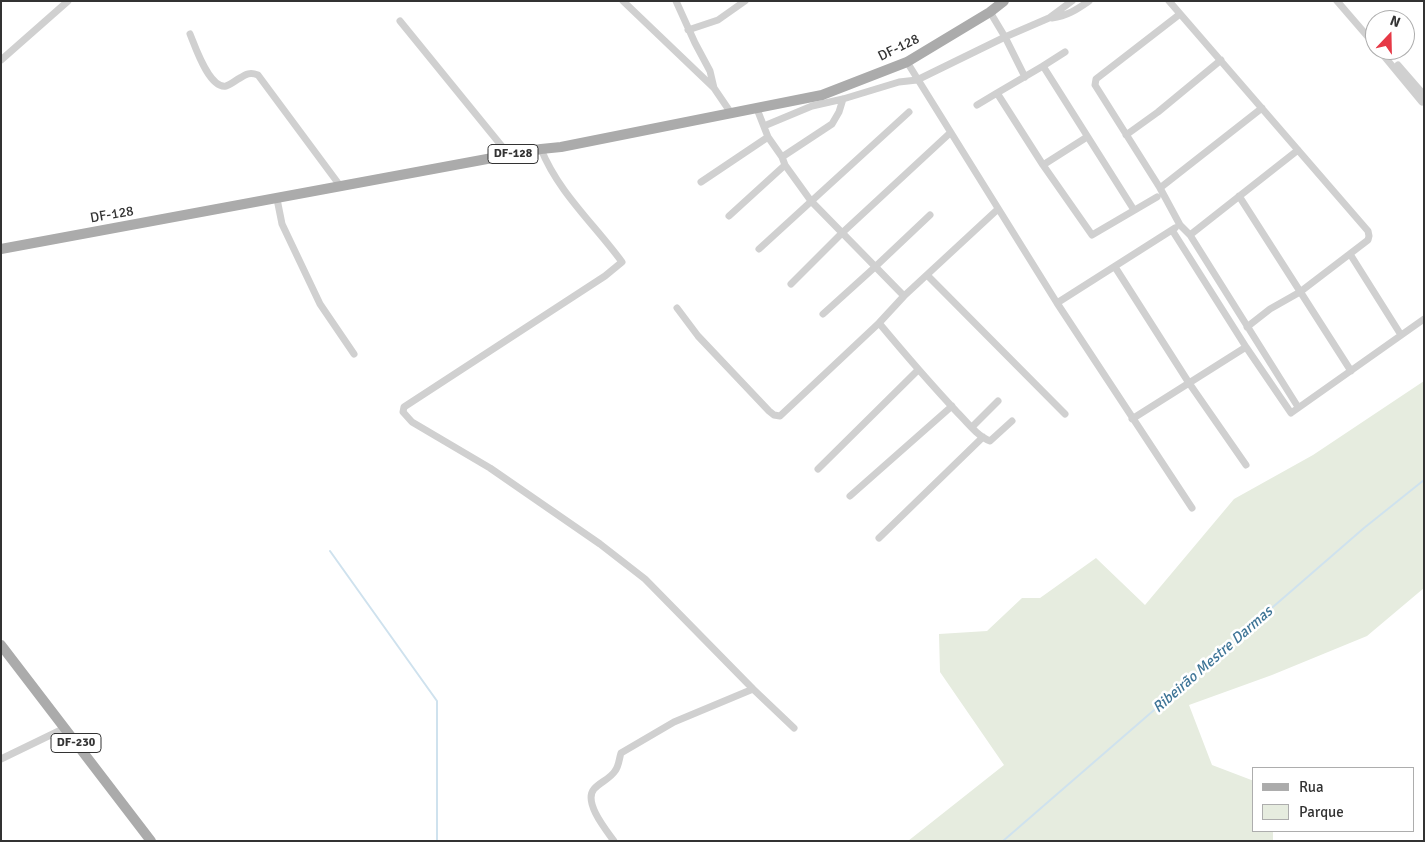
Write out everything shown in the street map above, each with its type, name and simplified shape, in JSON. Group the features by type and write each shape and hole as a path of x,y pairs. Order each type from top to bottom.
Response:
{"main road":[{"name":"DF-128","path":"1,249 541,149 561,147 822,95 907,62 990,12 1004,1"},
{"name":"DF-230","path":"1,645 151,841"}],"street":[{"path":"1,60 68,1"},
{"path":"623,1 714,88 731,114"},
{"path":"676,1 688,30 710,72 714,88"},
{"path":"688,30 718,20 745,1"},
{"path":"764,126 812,106 899,82 917,80 1005,37 1049,18 1072,1"},
{"path":"1049,18 1074,12 1088,1"},
{"path":"1169,1 1368,231 1368,240 1300,292 1270,309 1246,327"},
{"path":"1337,1 1365,33"},
{"path":"1343,1 1365,26"},
{"path":"990,12 1025,77"},
{"path":"1180,14 1094,82 1160,188 1180,225 1190,235 1298,407"},
{"path":"400,21 509,155"},
{"path":"190,34 204,68 214,82 226,86 248,73 258,75 341,187"},
{"path":"977,105 1065,52"},
{"path":"1126,135 1158,112 1221,60"},
{"path":"1388,60 1423,98"},
{"path":"1393,60 1423,98"},
{"path":"907,62 1056,304 1192,508"},
{"path":"1043,66 1134,210"},
{"path":"997,93 1043,165 1092,235 1156,197"},
{"path":"729,216 784,161 832,124 839,112 842,99"},
{"path":"757,108 768,137 811,201 904,296"},
{"path":"1160,188 1262,108"},
{"path":"759,249 909,112"},
{"path":"791,284 842,232 950,133"},
{"path":"701,182 768,137"},
{"path":"1043,165 1088,137"},
{"path":"541,149 548,166 562,187 622,262 605,276 404,408 403,412 412,422 490,468 592,539 645,579 794,728"},
{"path":"1190,235 1298,150"},
{"path":"1239,196 1351,371"},
{"path":"277,199 282,224 320,304 354,354"},
{"path":"677,308 698,336 774,415 780,416 879,323 927,274 998,209"},
{"path":"823,314 930,215"},
{"path":"1056,304 1180,225"},
{"path":"1172,230 1246,347 1291,413 1424,319"},
{"path":"1350,254 1401,336"},
{"path":"1115,267 1189,383 1246,465"},
{"path":"927,274 1066,414"},
{"path":"879,323 918,370 983,437 990,441 1012,421"},
{"path":"1132,419 1246,347"},
{"path":"818,469 918,370"},
{"path":"972,427 998,401"},
{"path":"850,496 952,406"},
{"path":"879,538 983,437"},
{"path":"614,841 597,817 591,795 594,789 614,774 617,769 620,753 674,722 753,689"},
{"path":"1,759 65,728"}],"green space":[{"path":"1424,381 1424,588 1367,636 1272,675 1189,705 1212,765 1252,780 1252,832 1273,832 1273,841 908,841 1004,765 940,672 939,634 987,631 1022,598 1040,598 1096,558 1145,605 1234,499 1313,455"}],"waterway":[{"name":"Ribeirão Mestre Darmas","path":"1003,841 1364,528 1424,480"},
{"path":"330,551 437,701 437,841"}]}
